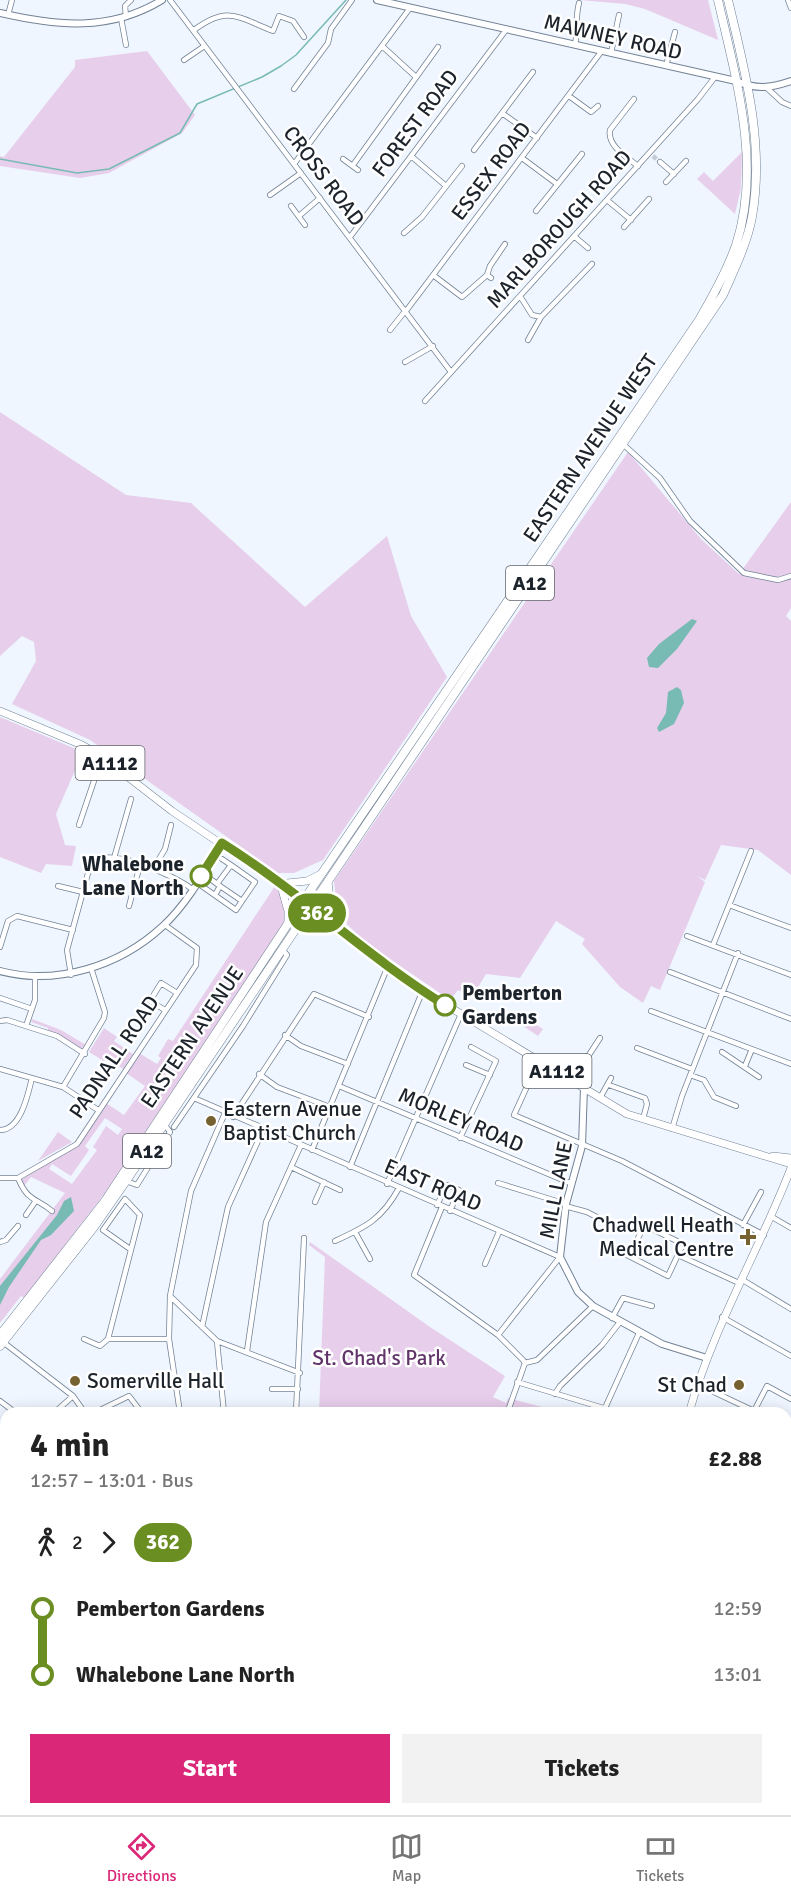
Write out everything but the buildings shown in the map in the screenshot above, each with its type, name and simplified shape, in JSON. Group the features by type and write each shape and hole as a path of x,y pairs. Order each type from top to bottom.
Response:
{"highway":[{"name":"EASTERN AVENUE WEST","path":"308,902 326,868 692,332 715,293 735,247 747,194 745,139 736,81 718,0"},
{"name":"EASTERN AVENUE WEST","path":"308,902 329,877 625,446 714,312 744,244 754,195 755,135 749,87 728,0"},
{"path":"736,35 735,42 741,77 736,81"},
{"name":"A12","path":"229,1013 243,998 308,902 362,829"},
{"name":"EASTERN AVENUE","path":"1,1341 105,1201 229,1013 308,902"},
{"name":"EASTERN AVENUE","path":"1,1341 94,1227 165,1125 282,948 289,930"}],"main road":[{"name":"A1112","path":"0,711 82,745 104,759 172,810 308,902 388,966 423,990 627,1114 759,1153 791,1158"},
{"path":"280,883 308,881 318,876 326,868"},
{"path":"289,930 313,922 332,923 327,892 329,877"},
{"name":"A1112","path":"280,883 289,914 289,930"},
{"name":"A1112","path":"759,1153 791,1166"},
{"path":"691,1407 722,1317 764,1236 791,1166"},
{"path":"778,1203 791,1180"}],"street":[{"path":"8,15 12,0"},
{"path":"126,45 123,18 125,6 131,0"},
{"path":"0,13 68,25 123,18 162,0"},
{"name":"CROSS ROAD","path":"170,0 194,30 203,47 242,94 451,372"},
{"path":"294,89 328,43 332,28 352,0"},
{"name":"MAWNEY ROAD","path":"377,0 736,81 749,87"},
{"path":"788,0 791,8"},
{"path":"575,45 577,36 574,21 580,6"},
{"path":"294,164 410,8"},
{"path":"194,30 220,15 230,15 273,31 279,16 293,21 304,37"},
{"path":"610,54 620,15"},
{"name":"FOREST ROAD","path":"350,237 506,30"},
{"path":"666,66 675,32"},
{"path":"382,46 416,77"},
{"path":"184,60 203,47"},
{"path":"352,165 438,48"},
{"name":"ESSEX ROAD","path":"390,330 601,52"},
{"path":"474,150 533,72"},
{"name":"MARLBOROUGH ROAD","path":"425,401 638,166 652,154 715,77"},
{"path":"769,91 791,81"},
{"path":"749,87 769,91 791,106"},
{"path":"569,96 591,112 598,105"},
{"path":"634,99 610,130 609,136 611,142 638,166"},
{"path":"502,113 537,138"},
{"path":"536,211 582,154"},
{"path":"411,156 446,186"},
{"path":"522,158 557,184"},
{"path":"343,159 358,170"},
{"path":"666,182 686,161"},
{"path":"660,162 674,174"},
{"path":"404,233 417,222 462,166"},
{"path":"270,195 301,173"},
{"path":"298,216 320,198"},
{"path":"624,227 650,199"},
{"path":"607,200 631,220"},
{"path":"291,206 305,225"},
{"path":"575,237 588,248"},
{"path":"433,275 462,297 489,276 492,262 505,244"},
{"path":"528,340 541,317 592,264"},
{"path":"520,296 532,315 541,317"},
{"path":"405,362 432,346"},
{"path":"625,446 660,478 690,520 744,573 778,580 791,576"},
{"path":"80,825 98,769 104,759"},
{"path":"114,858 131,799"},
{"path":"153,869 165,849 171,825"},
{"path":"0,971 35,977 71,975 91,968 144,941 165,925 222,843"},
{"path":"713,945 751,851"},
{"path":"71,975 67,950 95,859 106,856 168,873 215,895 236,910 256,879 222,859"},
{"path":"129,906 140,865"},
{"path":"215,895 231,865"},
{"path":"209,878 242,901"},
{"path":"58,886 83,892"},
{"path":"729,905 791,928"},
{"path":"0,947 2,932 8,921 22,916 72,930"},
{"name":"PADNALL ROAD","path":"0,1178 18,1178 77,1144 195,966 198,952 190,942 165,925"},
{"path":"687,936 738,953 791,975"},
{"name":"EASTERN AVENUE","path":"194,1098 243,1026 286,955 282,948"},
{"path":"672,1129 691,1072 738,953"},
{"path":"312,1150 369,1017 388,966"},
{"path":"63,1087 103,1025 105,1012 91,968"},
{"path":"670,972 791,1019"},
{"path":"27,1026 32,1009 35,977"},
{"path":"165,1010 150,1001 161,983 177,993"},
{"path":"350,1167 423,990"},
{"path":"233,1117 259,1074 314,994 369,1017"},
{"path":"0,998 32,1009"},
{"path":"651,1011 791,1064"},
{"path":"387,1184 460,1014"},
{"path":"0,1021 7,1020 57,1036 85,1054"},
{"path":"285,1035 302,1046 348,1064"},
{"path":"572,1081 600,1038"},
{"path":"460,1138 496,1060 471,1047"},
{"path":"638,1048 691,1072 704,1080 714,1097 736,1106"},
{"path":"745,1066 752,1049"},
{"path":"722,1052 759,1077"},
{"path":"539,1060 514,1115 582,1146 622,1161 764,1236"},
{"path":"466,1065 490,1075"},
{"path":"0,1069 63,1087 98,1110"},
{"path":"259,1074 277,1087 330,1107"},
{"path":"0,1130 10,1127 19,1116 32,1078"},
{"path":"600,1098 610,1078"},
{"path":"609,1084 645,1098 647,1104 643,1119"},
{"name":"MORLEY ROAD","path":"339,1086 570,1183"},
{"name":"MILL LANE","path":"584,1088 582,1146 565,1205 560,1257 578,1292 593,1306 639,1333 671,1347 707,1358"},
{"path":"174,1126 194,1098"},
{"name":"EAST ROAD","path":"194,1098 387,1184 560,1257"},
{"path":"179,1407 169,1339 170,1296 191,1191 225,1113"},
{"path":"202,1327 228,1207 263,1130"},
{"path":"247,1351 266,1222 301,1146"},
{"path":"291,1167 340,1190"},
{"path":"18,1178 23,1190 35,1202 42,1203 52,1211"},
{"path":"315,1202 324,1182"},
{"path":"498,1183 587,1212 620,1228"},
{"path":"450,1211 459,1190 447,1185 414,1275 498,1335 525,1363"},
{"path":"335,1241 372,1224 388,1208 399,1188"},
{"path":"743,1225 761,1192"},
{"path":"84,1339 100,1346 108,1339 129,1249 140,1215 125,1199 103,1230 129,1249"},
{"path":"26,1215 35,1202"},
{"path":"772,1217 791,1228"},
{"path":"644,1225 683,1245 678,1255 668,1276 628,1255 644,1225"},
{"path":"0,1242 6,1240 18,1226"},
{"path":"355,1232 370,1259"},
{"path":"485,1264 499,1232"},
{"path":"296,1407 300,1373 304,1238"},
{"path":"678,1255 740,1281 791,1309"},
{"path":"498,1335 560,1257"},
{"path":"170,1296 217,1341 300,1373"},
{"path":"612,1318 623,1298 652,1306"},
{"path":"525,1363 537,1360 593,1306"},
{"path":"722,1317 791,1356"},
{"path":"555,1394 560,1386 602,1345 620,1322"},
{"path":"605,1407 639,1333"},
{"path":"108,1339 169,1339"},
{"path":"1,1341 73,1396 80,1407"},
{"path":"217,1341 223,1407"},
{"path":"509,1407 525,1363"},
{"path":"518,1382 601,1407"},
{"path":"697,1384 744,1407"},
{"path":"756,1407 767,1386 791,1399"},
{"path":"272,1389 298,1389"},
{"path":"61,1407 73,1396"},
{"path":"106,1407 129,1396 137,1407"}],"green space":[{"path":"580,0 708,0 718,40 645,9 625,4"},
{"path":"147,51 195,115 182,133 109,173 80,178 0,166 0,156 4,157 75,67 75,60"},
{"path":"742,152 741,188 735,214 697,179 704,172 713,181"},
{"path":"0,412 126,495 191,503 305,607 387,536 411,616 447,677 323,860 294,873 278,873 90,740 12,704 36,661 34,642 22,636 0,656"},
{"path":"628,452 701,539 739,574 791,502 791,608 786,616 791,621 791,875 758,850 721,845 705,880 697,876 705,882 660,990 651,986 643,1003 620,987 582,944 585,939 556,921 520,978 486,974 477,989 465,993 458,990 450,1000 368,944 338,916 334,881"},
{"path":"0,717 83,752 56,814 65,845 76,846 72,866 46,864 41,873 0,857"},
{"path":"275,886 282,893 286,919 105,1193 24,1298 21,1296 0,1323 0,1279 65,1193 31,1177 24,1186 21,1180 80,1143 106,1103 124,1115 145,1086 126,1073 139,1053 157,1064 161,1058 158,1056 168,1039 173,1041","holes":["105,1118 122,1129 118,1135 106,1126 93,1147 97,1150 72,1184 49,1169 52,1164 71,1176 89,1150 85,1146"]},
{"path":"32,1019 61,1030 86,1045 80,1049 47,1031 48,1028 31,1022"},
{"path":"527,1019 543,1029 538,1036 523,1026"},
{"path":"104,1028 117,1037 114,1041 133,1054 123,1069 107,1058 104,1061 89,1052"},
{"path":"58,1132 72,1142 38,1161"},
{"name":"St. Chad's Park","path":"310,1242 430,1327 505,1376 493,1397 506,1403 508,1398 542,1407 319,1407 325,1257 309,1245"}],"shaded area":[{"path":"692,619 697,621 677,649 658,668 649,667 647,658 659,644"},
{"path":"677,687 681,690 684,703 674,724 659,732 657,728 666,713 668,692"},
{"path":"71,1197 74,1211 51,1235 41,1240 9,1287 0,1305 0,1286 57,1215 64,1201"}],"waterway":[{"path":"0,159 77,173 109,169 180,133 197,104 262,77 281,66 296,55 346,0"}],"tunnel":[{"path":"653,156 660,162"}],"bus line":[{"name":"362","path":"201,876 222,843 271,877 368,953 445,1005"}],"place":[{"name":"Whalebone Lane North","path":"201,876"},
{"name":"Pemberton Gardens","path":"445,1005"},
{"name":"Eastern Avenue Baptist Church","path":"211,1121"},
{"name":"Chadwell Heath Medical Centre","path":"748,1237"},
{"name":"Somerville Hall","path":"75,1381"},
{"name":"St Chad","path":"739,1385"}]}
